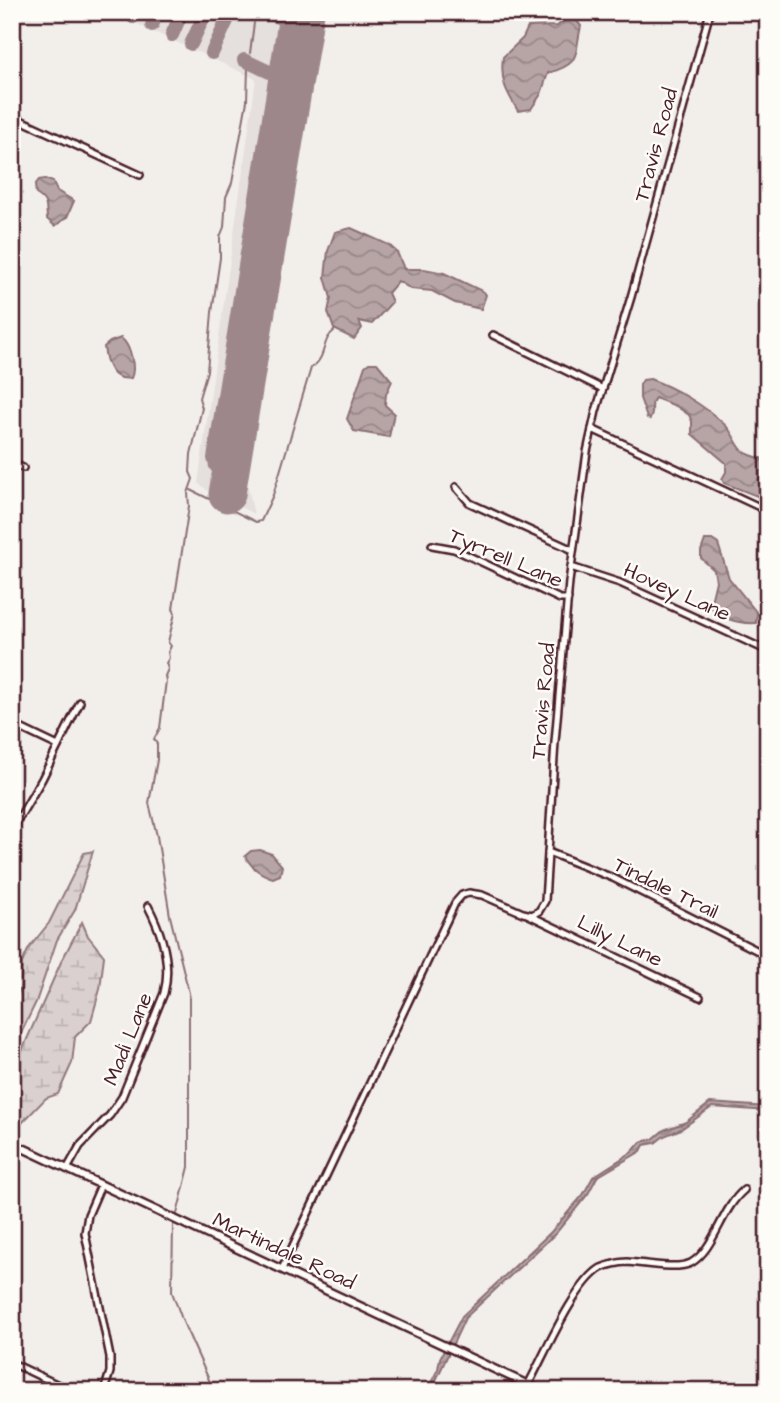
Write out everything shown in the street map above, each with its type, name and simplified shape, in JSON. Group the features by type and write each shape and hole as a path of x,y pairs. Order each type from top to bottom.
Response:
{"street":[{"name":"Travis Road","path":"526,914 536,914 545,901 555,742 571,567 592,429 710,12"},
{"path":"12,116 140,175"},
{"path":"494,334 603,389"},
{"path":"592,429 768,512"},
{"path":"12,463 23,468"},
{"path":"456,487 470,503 573,550"},
{"name":"Tyrrell Lane","path":"432,545 454,549 560,599 568,599"},
{"name":"Hovey Lane","path":"571,567 620,583 768,651"},
{"path":"12,830 80,702"},
{"path":"12,724 58,746"},
{"name":"Tindale Trail","path":"548,852 613,878 768,956"},
{"path":"282,1269 455,903 462,895 475,893 526,914"},
{"name":"Madi Lane","path":"67,1169 78,1149 113,1111 122,1097 164,992 168,974 165,955 159,926 148,906"},
{"name":"Lilly Lane","path":"526,914 700,998"},
{"name":"Martindale Road","path":"12,1143 541,1391"},
{"path":"101,1185 88,1215 85,1233 110,1360 104,1391"},
{"path":"528,1385 581,1287 595,1274 602,1268 623,1262 676,1266 690,1263 707,1246 733,1198 744,1190"},
{"path":"12,1363 71,1391"}],"shaded area":[{"path":"111,12 323,12 252,433 246,479 254,514 213,498 212,494 198,483 256,79"}],"green space":[{"path":"93,851 75,910 57,940 36,1002 12,1052 12,1009 20,989 22,963 29,948 49,923 84,853"},
{"path":"82,922 88,936 104,956 100,989 91,1021 75,1037 72,1063 58,1094 46,1098 18,1127 12,1125 12,1092 18,1083 20,1055 61,962"}],"water":[{"path":"572,15 581,26 574,57 566,66 548,73 541,94 531,109 518,111 505,86 503,57 523,38 528,27 557,26"},
{"path":"39,180 53,182 57,191 74,201 67,217 55,226 47,219 44,202 36,194 35,185"},
{"path":"351,228 389,245 397,252 404,269 444,273 484,292 486,295 481,309 455,303 432,291 411,289 398,281 388,293 392,302 372,324 359,321 362,328 354,339 334,329 328,312 331,298 325,277 328,251 335,232"},
{"path":"121,338 132,357 131,378 119,377 111,370 106,360 104,347"},
{"path":"377,363 392,381 386,394 385,405 394,413 389,437 354,431 347,419 365,366"},
{"path":"650,379 698,404 727,427 745,452 768,460 768,495 762,498 724,483 722,479 726,472 726,463 692,434 689,415 676,406 655,398 650,419 647,418 640,398 640,385 643,380"},
{"path":"705,540 718,544 729,578 757,613 756,623 731,620 710,606 716,581 714,570 701,558"},
{"path":"260,850 272,854 282,866 280,875 273,878 264,875 245,856 251,851"},
{"path":"710,1103 768,1107 768,1111 712,1107 681,1129 655,1143 644,1145 641,1151 597,1177 588,1194 556,1233 465,1318 431,1391 427,1391 438,1369 440,1358 462,1316 551,1232 583,1195 593,1177 632,1152 641,1142 653,1139 664,1130 686,1122"}],"waterway":[{"path":"250,53 254,23"},
{"path":"177,1214 189,1167 189,993 170,916 149,803 157,760 157,744 154,739 160,728 168,669 166,663 171,646 168,642 175,613 173,609 189,506 188,493 193,479 190,472 191,454 202,408 199,398 207,371 220,237 247,101 248,68"},
{"path":"191,490 256,522 261,521 273,495 311,368 320,359 327,339 335,330"},
{"path":"173,1224 172,1292 214,1391"}],"taxiway":[{"path":"133,17 135,12"},
{"path":"152,25 158,12"},
{"path":"172,35 182,12"},
{"path":"191,44 206,12"},
{"path":"212,53 231,12"},
{"path":"267,12 304,29"},
{"path":"231,472 216,466 214,458 286,12"},
{"path":"244,60 276,75"},
{"path":"247,255 266,258"},
{"path":"216,442 235,445"}],"runway":[{"path":"227,494 306,12"}]}
